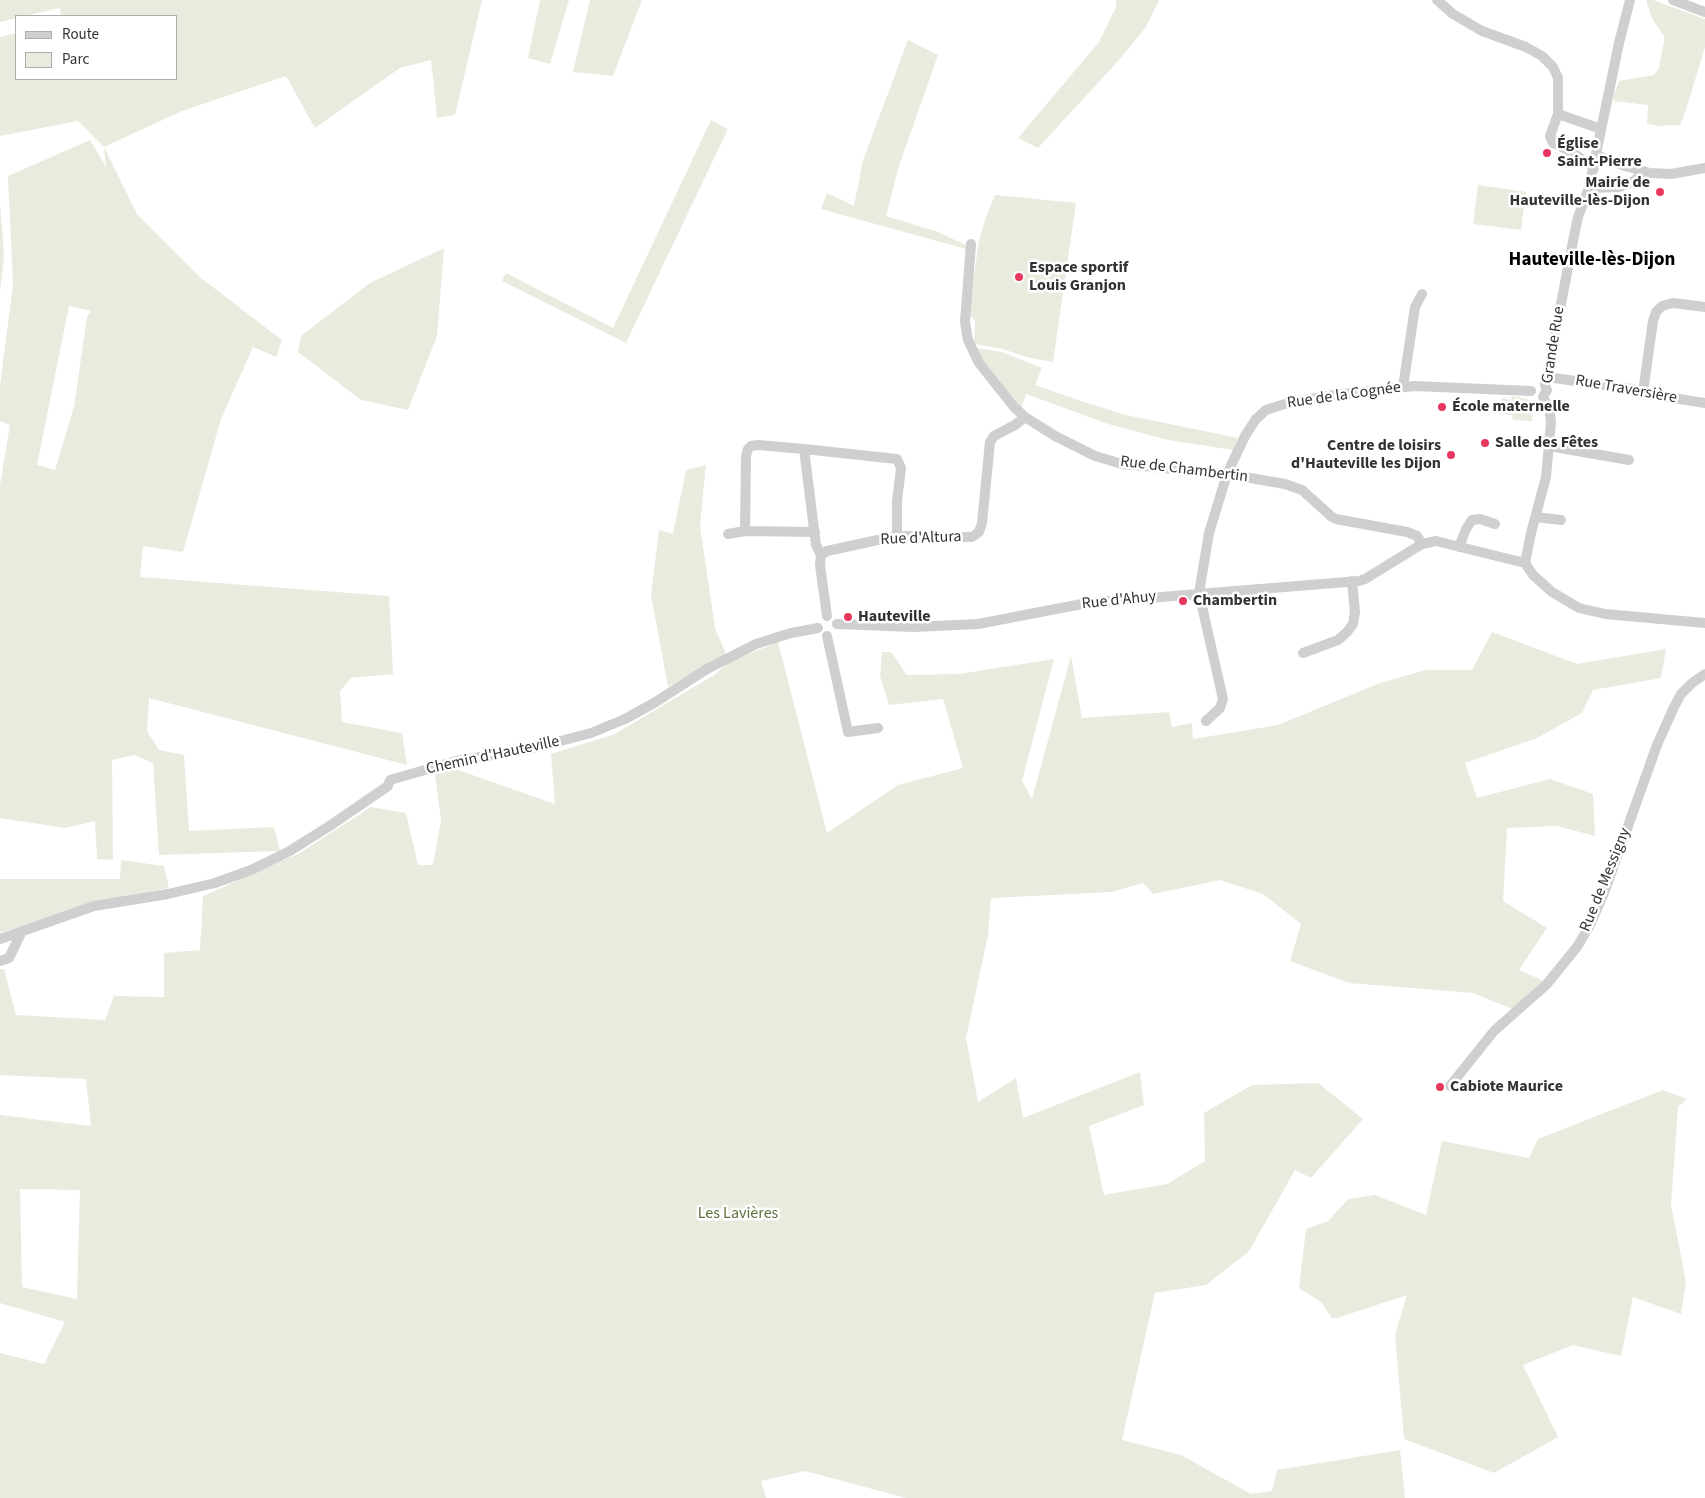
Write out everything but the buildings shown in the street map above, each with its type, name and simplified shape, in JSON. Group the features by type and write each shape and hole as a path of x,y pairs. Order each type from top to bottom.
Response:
{"street":[{"path":"1437,0 1453,14 1482,31 1526,48 1549,61 1558,78 1558,114 1550,136 1553,143 1572,152 1594,168"},
{"name":"Grande Rue","path":"1525,563 1546,482 1550,446 1550,414 1548,404 1543,397 1547,390 1546,381 1578,217 1594,168 1619,43 1630,0"},
{"path":"1673,0 1705,12"},
{"path":"1558,114 1601,129"},
{"path":"1596,155 1644,172 1671,174 1705,168"},
{"path":"1589,188 1620,187 1634,181 1644,172"},
{"name":"Rue de Chambertin","path":"971,244 965,322 968,340 979,363 991,380 1024,417 1095,456 1122,464 1227,474 1294,487 1308,494 1332,517 1407,532 1415,535 1422,544"},
{"path":"1403,387 1411,324 1415,307 1422,294"},
{"path":"1643,392 1653,321 1656,312 1662,306 1673,303 1705,308"},
{"name":"Rue de la Cognée","path":"1543,397 1535,397 1531,391 1532,386 1536,382 1546,381"},
{"name":"Rue Traversière","path":"1546,381 1643,392 1705,403"},
{"name":"Rue de la Cognée","path":"1199,593 1209,533 1227,474 1256,419 1266,410 1303,400 1428,385 1531,391"},
{"name":"Rue d'Altura","path":"821,555 836,548 898,536 965,537 975,535 979,532 982,523 990,442 994,436 1015,425 1024,417"},
{"path":"745,531 746,456 751,446 758,445 897,459 901,468 897,508 898,536"},
{"path":"1550,446 1630,460"},
{"path":"804,449 816,546 821,555 820,571 827,616"},
{"path":"1536,517 1561,520"},
{"path":"1459,547 1466,529 1472,520 1480,519 1495,524"},
{"path":"728,534 745,531 814,532"},
{"path":"1422,544 1436,542 1525,563 1546,587 1580,608 1605,614 1705,623"},
{"name":"Rue d'Ahuy","path":"837,624 913,627 978,624 1087,603 1352,581 1366,579 1422,544"},
{"path":"1302,653 1338,640 1353,624 1355,612 1352,581"},
{"path":"1199,593 1223,699 1220,708 1206,721"},
{"path":"827,616 834,619 837,624 835,632 827,636 821,634 818,628 820,620 827,616"},
{"name":"Chemin d'Hauteville","path":"0,939 94,906 168,894 215,883 251,870 288,852 328,827 388,786 390,780 456,761 530,749 591,733 654,703 707,669 756,644 791,633 818,628"},
{"path":"827,636 848,732 878,728"},
{"name":"Rue de Messigny","path":"1450,1086 1494,1031 1546,985 1577,947 1590,925 1604,893 1665,726 1682,694 1692,683 1705,674"},
{"path":"0,962 9,958 22,930"}],"green space":[{"path":"0,0 482,0 455,115 437,118 431,60 400,68 315,128 286,76 182,111 104,147 78,121 0,136 0,37 15,33 15,80 178,80 178,15 61,15 60,8 28,15 15,15 15,18 0,22"},
{"path":"540,0 569,0 550,64 528,58"},
{"path":"590,0 642,0 613,76 573,72"},
{"path":"1116,0 1159,0 1146,27 1120,59 1038,148 1018,138 1099,42 1116,7"},
{"path":"1647,0 1653,0 1705,19 1705,47 1680,125 1658,126 1647,124 1648,105 1614,101 1613,97 1619,81 1654,75 1659,68 1664,36 1653,20"},
{"path":"908,40 938,55 899,166 886,216 938,232 968,246 966,249 821,209 827,193 854,206 863,160"},
{"path":"711,120 728,129 626,343 502,281 506,273 613,328"},
{"path":"90,140 106,167 104,147 137,214 201,278 282,340 276,357 253,347 221,419 183,552 143,546 140,577 389,596 393,674 351,678 340,691 342,722 402,733 407,765 149,698 147,731 159,750 184,755 189,831 274,827 280,851 159,855 153,763 134,755 112,760 113,860 97,859 95,821 65,828 0,818 0,485 10,425 0,421 0,385 13,285 8,176","holes":["69,306 91,311 87,317 74,407 55,470 37,465"]},
{"path":"1478,185 1526,192 1521,230 1473,224"},
{"name":"Espace sportif Louis Granjon","path":"995,195 1076,203 1053,362 1026,357 1003,349 974,344 975,321 969,313 979,240"},
{"path":"0,202 4,255 0,292"},
{"path":"444,248 437,336 408,410 361,400 298,352 301,336 370,283"},
{"path":"976,348 1002,352 1042,368 1035,385 1081,401 1126,415 1238,438 1233,450 1168,440 1108,424 1026,394 1021,409 989,371"},
{"path":"1512,396 1527,399 1533,403 1532,421 1513,420 1512,415 1499,414 1502,398 1511,400"},
{"path":"706,465 700,526 715,628 726,654 668,687 651,595 659,530 673,534 686,470"},
{"name":"Les Lavières","path":"1492,632 1577,664 1666,649 1661,678 1593,690 1582,713 1537,738 1465,763 1477,798 1550,779 1593,794 1595,836 1557,826 1507,828 1503,901 1547,928 1519,970 1544,981 1512,1009 1473,993 1349,983 1290,961 1301,924 1263,894 1220,880 1153,894 1143,883 1112,892 991,898 988,935 966,1038 978,1102 1016,1078 1023,1118 1140,1072 1144,1105 1089,1126 1104,1195 1167,1184 1205,1161 1204,1113 1252,1085 1318,1083 1363,1119 1311,1178 1295,1170 1249,1251 1206,1285 1155,1293 1122,1440 1181,1455 1251,1494 1272,1491 1277,1470 1400,1450 1405,1498 906,1498 805,1471 761,1481 766,1498 0,1498 0,1353 44,1364 65,1322 0,1303 0,1115 91,1126 86,1079 0,1075 0,969 4,969 16,1015 105,1020 114,996 164,997 164,953 200,950 203,896 300,853 371,807 406,813 418,865 433,865 441,820 435,774 458,770 555,804 551,754 615,734 714,675 729,662 778,642 827,833 898,785 963,768 943,699 889,705 880,676 882,652 891,652 907,675 959,674 1054,659 1022,781 1032,799 1071,656 1082,718 1169,712 1172,727 1192,723 1193,739 1278,725 1380,683 1426,670 1472,670","holes":["20,1189 80,1190 77,1299 22,1287"]},
{"path":"121,860 164,866 169,888 94,902 0,933 0,879 120,879"},
{"path":"1663,1090 1687,1099 1678,1107 1671,1205 1686,1282 1681,1314 1633,1297 1621,1356 1573,1345 1523,1365 1558,1437 1494,1473 1404,1439 1395,1335 1407,1295 1332,1318 1321,1302 1299,1288 1306,1229 1328,1221 1348,1199 1375,1195 1426,1215 1442,1141 1529,1158 1538,1139"}],"place":[{"name":"Église Saint-Pierre","path":"1547,153"},
{"name":"Mairie de Hauteville-lès-Dijon","path":"1660,192"},
{"name":"Espace sportif Louis Granjon","path":"1019,277"},
{"name":"École maternelle","path":"1442,407"},
{"name":"Salle des Fêtes","path":"1485,443"},
{"name":"Centre de loisirs d'Hauteville les Dijon","path":"1451,455"},
{"name":"Chambertin","path":"1183,601"},
{"name":"Hauteville","path":"848,617"},
{"name":"Cabiote Maurice","path":"1440,1087"}],"district":[{"name":"Hauteville-lès-Dijon","path":"1592,261"}]}
